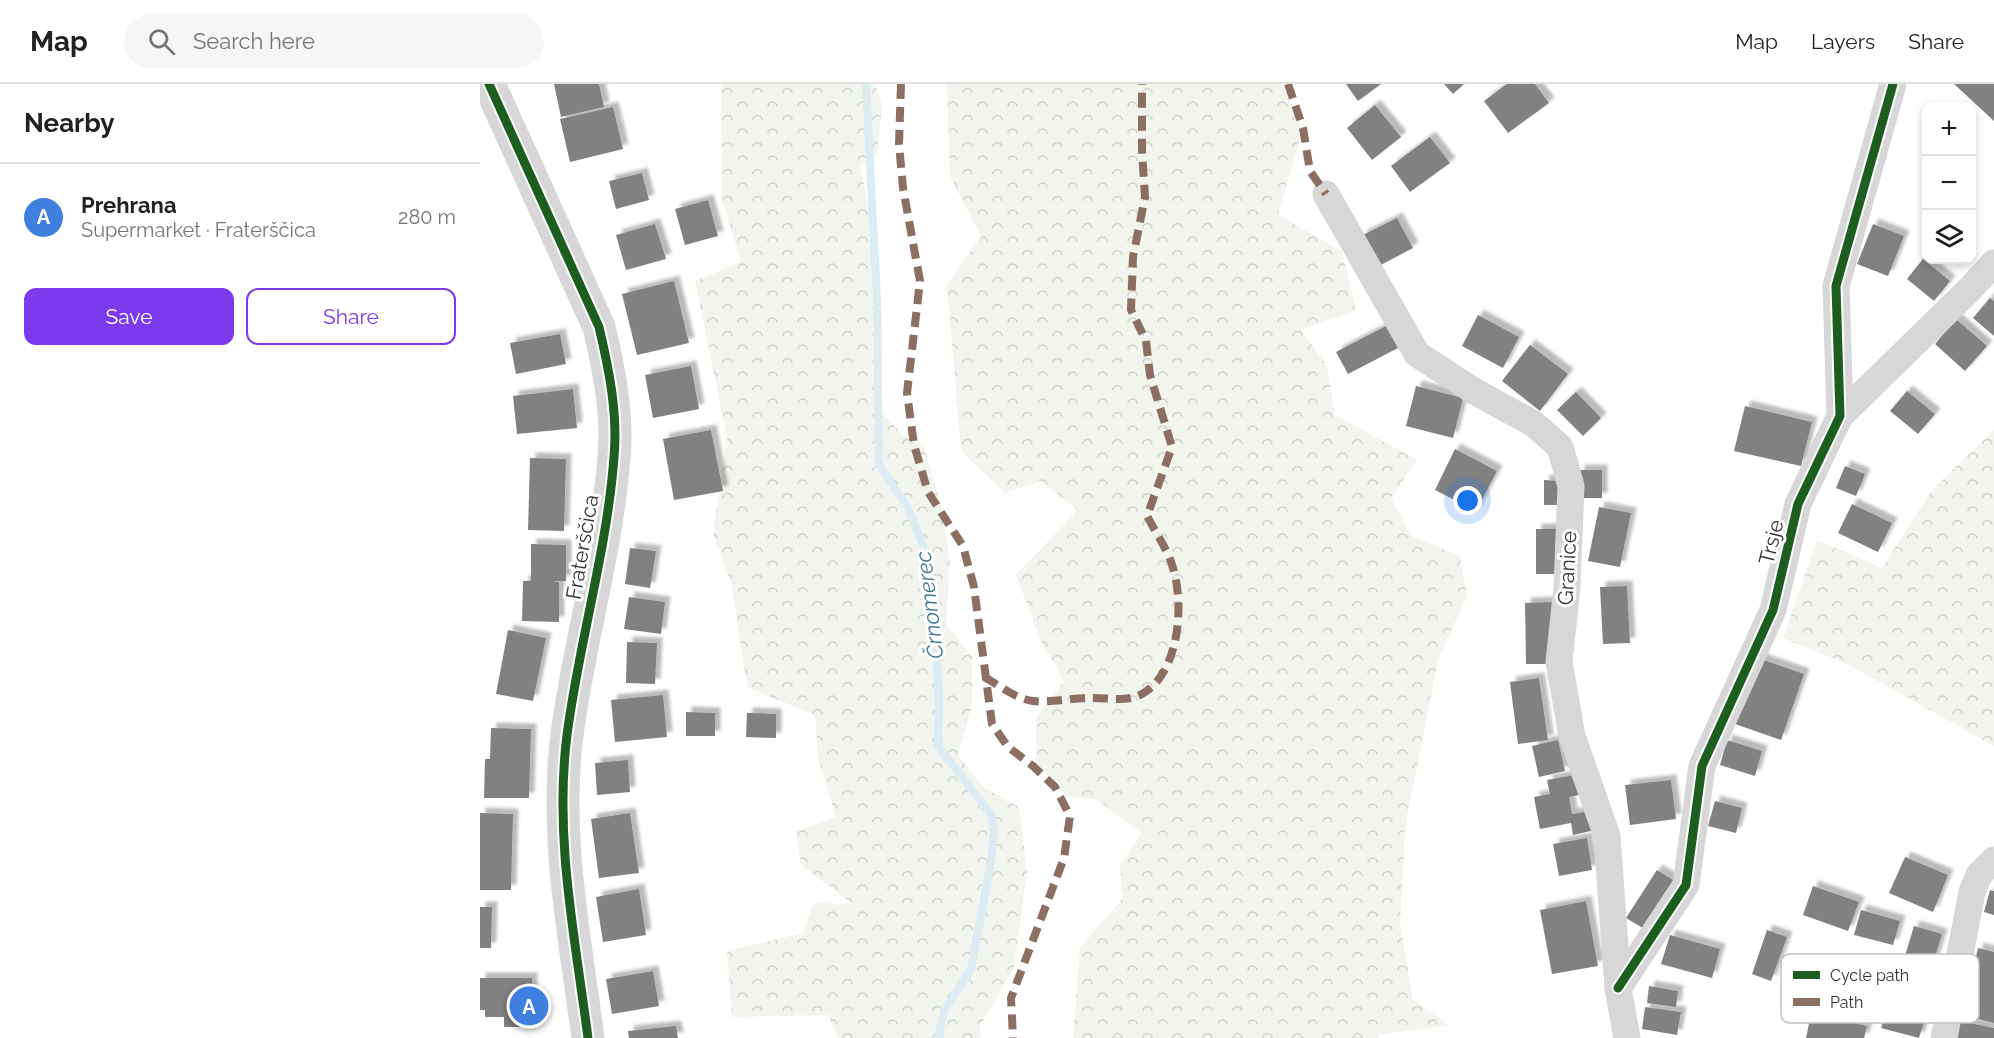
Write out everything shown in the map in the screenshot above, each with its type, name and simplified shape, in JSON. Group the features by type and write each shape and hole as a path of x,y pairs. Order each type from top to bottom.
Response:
{"street":[{"name":"Fraterščica","path":"489,84 599,327 609,366 614,456 597,577 567,735 561,802 568,887 588,1038"},
{"name":"Trsje","path":"1840,416 1836,286 1893,84"},
{"name":"Granice","path":"1326,194 1417,354 1474,391 1534,423 1560,447 1570,486 1567,587 1559,662 1572,736 1608,836 1618,988 1628,1038"},
{"name":"Trsje","path":"1618,988 1686,885 1702,766 1773,610 1798,504 1840,416 1970,289 1994,262"},
{"path":"1960,954 1972,892 1979,875 1994,860"},
{"path":"1944,1038 1947,1023"}],"green space":[{"path":"721,84 875,84 882,105 877,154 860,165 871,221 875,406 903,435 924,446 942,508 950,562 946,624 972,657 972,705 958,755 982,786 1019,807 1027,872 1014,967 980,1026 981,1038 839,1038 828,1015 732,1017 727,951 803,933 813,903 853,904 801,865 796,831 836,817 818,757 815,715 747,687 732,586 713,533 727,438 695,281 741,262 722,199"},
{"path":"947,84 1281,84 1303,128 1278,215 1342,251 1356,311 1301,329 1327,366 1335,415 1417,460 1391,498 1411,536 1460,556 1467,596 1438,660 1405,828 1400,923 1413,1000 1450,1026 1380,1034 1379,1038 1073,1038 1080,948 1123,898 1120,865 1141,833 1096,799 1066,796 1036,763 1036,718 1064,681 1041,641 1016,575 1078,510 1041,481 1005,493 961,451 947,285 981,237 950,176"},
{"path":"1994,430 1994,746 1847,664 1783,638 1817,540 1882,568 1931,491"}],"building":[{"path":"554,84 599,84 604,107 561,117"},
{"path":"1346,84 1381,84 1358,101"},
{"path":"1444,84 1464,84 1453,94"},
{"path":"1507,84 1535,84 1549,103 1508,133 1484,101"},
{"path":"1954,84 1994,84 1994,121 1976,102"},
{"path":"1375,105 1401,137 1372,160 1347,128"},
{"path":"613,107 623,149 570,162 560,119"},
{"path":"1430,137 1450,163 1410,192 1391,166"},
{"path":"642,173 649,200 616,209 609,181"},
{"path":"708,200 718,236 685,245 675,209"},
{"path":"1397,218 1413,248 1377,267 1361,236"},
{"path":"655,224 666,259 626,270 616,235"},
{"path":"1873,224 1904,236 1888,276 1857,264"},
{"path":"1922,260 1922,264 1929,264 1950,281 1934,301 1907,279"},
{"path":"674,281 689,343 637,355 622,294"},
{"path":"1990,298 1994,301 1994,336 1973,318"},
{"path":"1478,315 1519,337 1503,368 1462,346"},
{"path":"1956,319 1987,346 1965,371 1935,344"},
{"path":"1386,326 1398,348 1348,374 1336,352"},
{"path":"560,334 566,364 516,374 510,343"},
{"path":"1530,345 1568,374 1540,411 1502,381"},
{"path":"691,366 699,409 653,418 645,375"},
{"path":"1416,386 1463,398 1453,438 1406,426"},
{"path":"573,389 577,428 517,434 513,396"},
{"path":"1907,391 1935,414 1918,434 1890,411"},
{"path":"1576,392 1601,418 1583,436 1557,410"},
{"path":"1745,406 1812,422 1801,466 1734,451"},
{"path":"711,430 723,491 674,500 663,439"},
{"path":"1455,449 1497,471 1476,511 1435,490"},
{"path":"530,458 566,459 564,531 528,530"},
{"path":"1845,466 1865,474 1856,496 1836,488"},
{"path":"1579,470 1602,470 1602,498 1579,498"},
{"path":"1544,480 1561,481 1561,505 1544,505"},
{"path":"1852,504 1892,523 1878,552 1838,533"},
{"path":"1599,507 1631,513 1620,567 1588,561"},
{"path":"1536,529 1556,529 1557,574 1536,574"},
{"path":"531,544 566,545 566,581 552,581 559,582 559,622 522,621 523,581 531,581"},
{"path":"630,548 656,551 650,588 625,584"},
{"path":"1627,586 1630,643 1603,644 1600,587"},
{"path":"629,597 665,602 661,634 624,629"},
{"path":"1553,602 1554,664 1526,664 1525,603"},
{"path":"508,630 546,638 533,701 496,694"},
{"path":"627,642 657,643 655,684 626,683"},
{"path":"1758,658 1804,674 1781,740 1735,724"},
{"path":"1539,678 1548,740 1518,744 1510,682"},
{"path":"663,695 667,737 615,742 611,700"},
{"path":"686,712 715,713 715,736 686,736"},
{"path":"747,713 776,714 776,738 746,737"},
{"path":"491,728 531,729 529,798 484,798 485,759 490,759"},
{"path":"1558,740 1565,771 1539,777 1532,746"},
{"path":"1727,740 1762,751 1755,776 1720,765"},
{"path":"628,760 630,792 597,795 595,763"},
{"path":"1580,774 1584,794 1569,797 1572,814 1591,811 1595,830 1573,835 1571,823 1540,829 1534,797 1550,794 1547,780"},
{"path":"1671,780 1676,819 1630,825 1625,785"},
{"path":"1715,801 1742,808 1736,833 1708,826"},
{"path":"480,813 513,814 511,890 480,890"},
{"path":"630,813 639,873 599,878 591,819"},
{"path":"1587,838 1592,870 1559,876 1553,844"},
{"path":"1905,857 1948,875 1933,912 1889,893"},
{"path":"1657,870 1681,885 1651,933 1626,918"},
{"path":"1813,886 1859,902 1848,931 1803,915"},
{"path":"639,889 646,935 603,942 596,897"},
{"path":"1990,890 1994,891 1994,915 1984,912"},
{"path":"1586,901 1598,966 1552,974 1540,910"},
{"path":"480,907 492,907 491,948 480,948"},
{"path":"1861,910 1900,921 1893,945 1854,935"},
{"path":"1914,926 1942,934 1936,954 1906,954"},
{"path":"1767,930 1787,937 1771,981 1752,974"},
{"path":"1670,935 1720,949 1712,978 1661,964"},
{"path":"1978,948 1994,952 1994,1023 1979,1019 1979,954 1977,954"},
{"path":"653,971 659,1006 612,1014 606,979"},
{"path":"480,978 532,978 532,1027 504,1027 504,1017 485,1017 485,1010 480,1010"},
{"path":"1649,986 1678,991 1676,1007 1647,1003"},
{"path":"1645,1007 1681,1012 1677,1035 1642,1029"},
{"path":"1809,1023 1853,1023 1867,1026 1864,1038 1806,1038"},
{"path":"1882,1023 1924,1023 1919,1038 1881,1028"},
{"path":"1960,1023 1994,1028 1994,1038 1956,1038"},
{"path":"676,1026 678,1038 629,1038 628,1031"}],"waterway":[{"name":"Črnomerec","path":"866,84 877,299 879,465 907,506 926,552 935,628 939,699 938,746 992,816 994,832 990,868 971,969 945,1009 939,1033 940,1038"}],"marked path":[{"path":"901,84 899,144 903,188 920,281 907,393 914,445 928,492 963,546 974,587 992,724 1008,747 1055,787 1070,816 1064,858 1011,998 1013,1038"},
{"path":"984,677 1014,695 1033,701 1129,698 1142,694 1155,684 1172,654 1178,617 1176,580 1168,554 1147,516 1172,447 1150,375 1146,341 1131,310 1133,257 1145,197 1142,84"},
{"path":"1288,84 1303,128 1310,171 1326,194"}],"cycle path":[{"path":"489,84 599,327 614,408 615,441 610,492 572,700 564,773 563,811 568,887 588,1038"},
{"path":"1618,988 1686,885 1702,766 1773,610 1798,504 1840,416 1836,286 1893,84"}],"place":[{"name":"Prehrana","path":"529,1006"}]}
